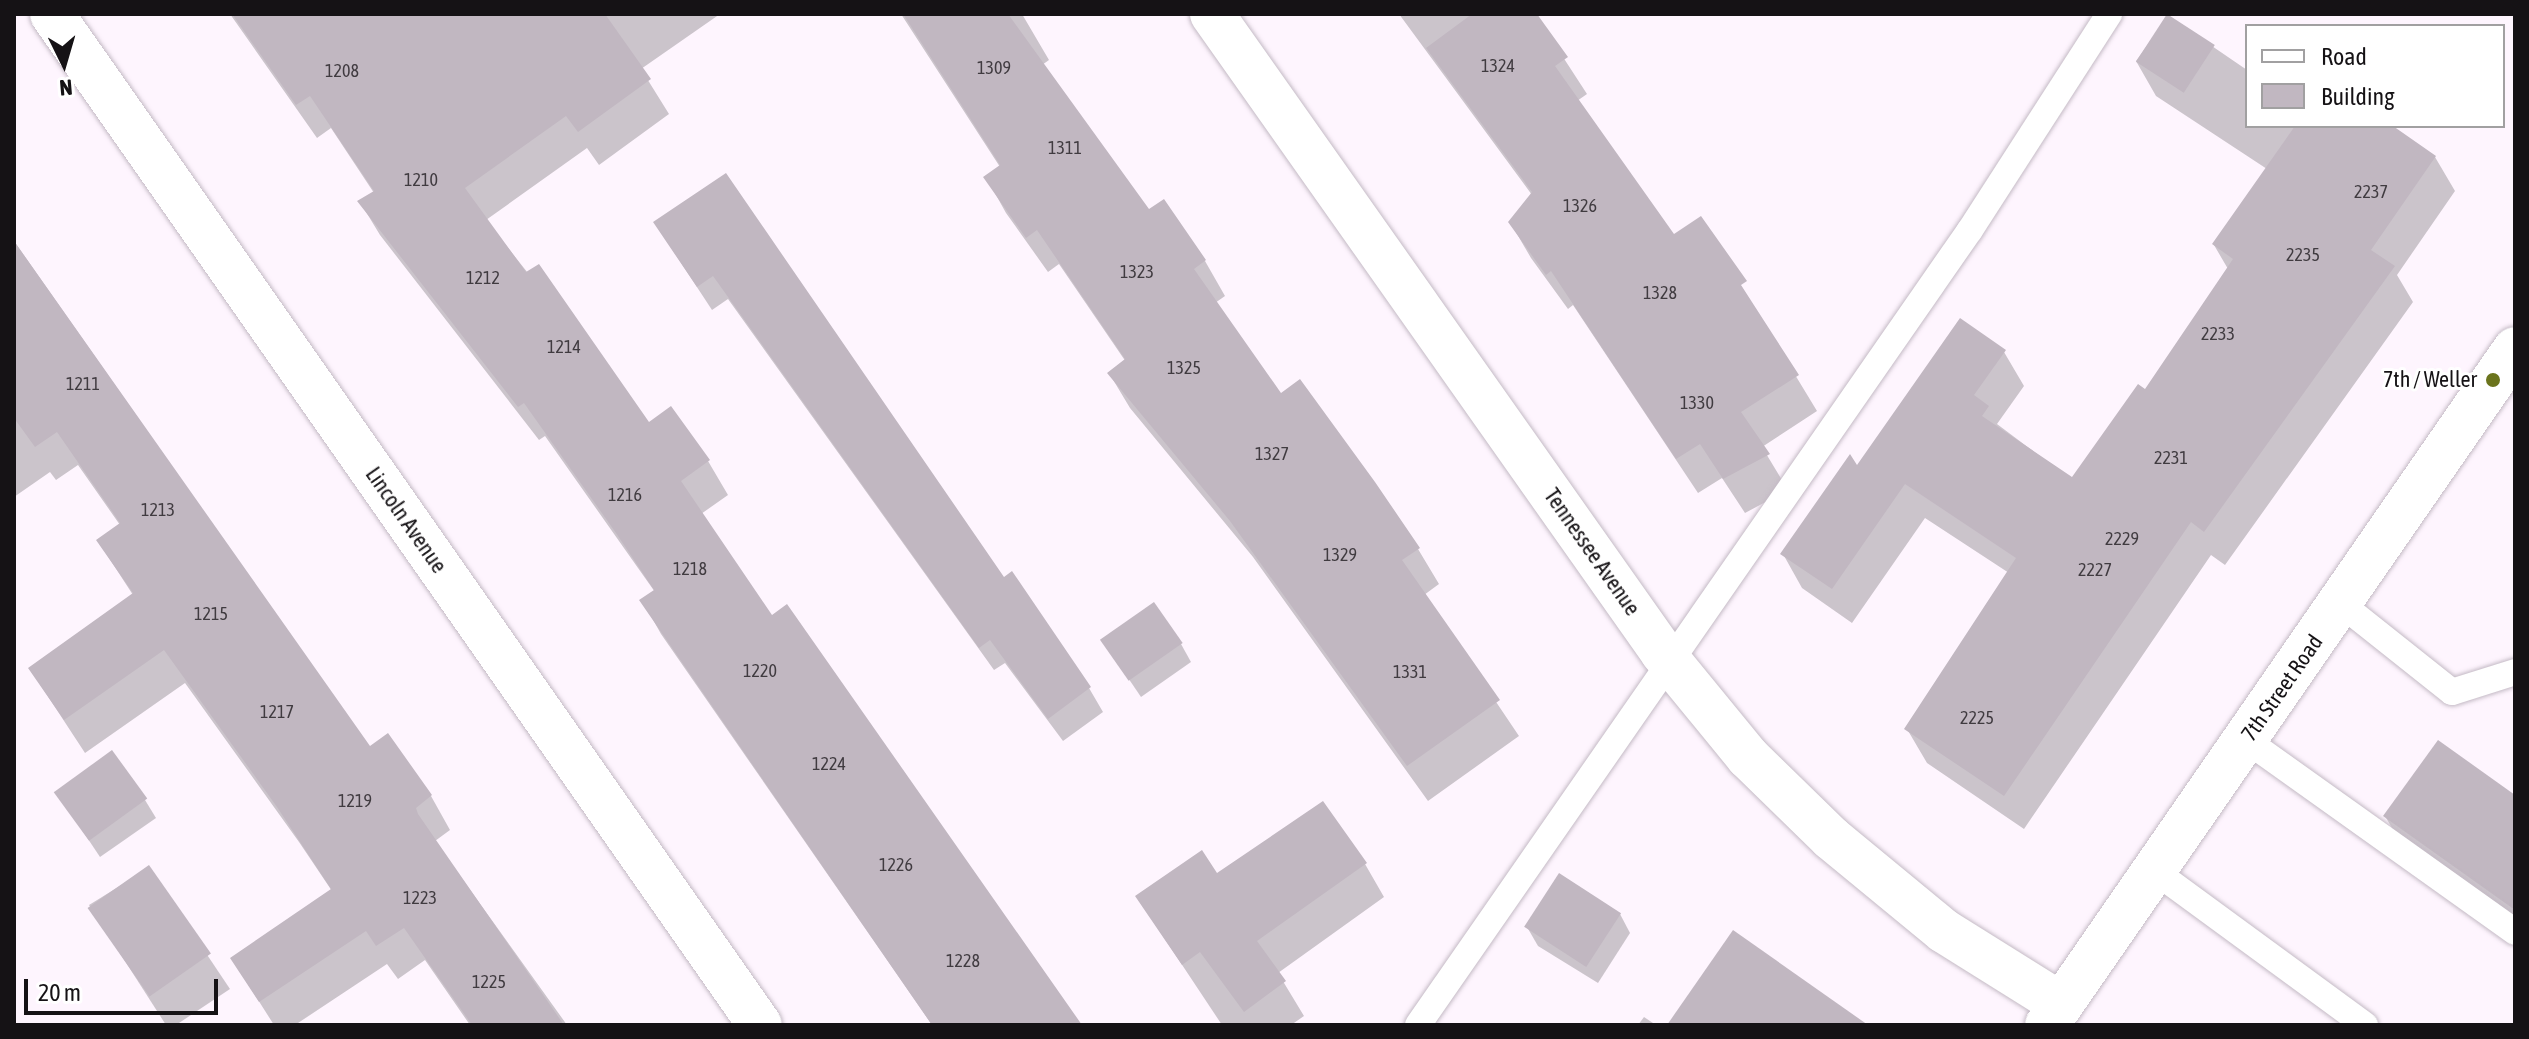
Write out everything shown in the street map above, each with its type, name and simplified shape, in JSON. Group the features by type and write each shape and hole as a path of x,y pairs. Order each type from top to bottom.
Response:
{"street":[{"name":"Lincoln Avenue","path":"52,14 760,1025"},
{"name":"Tennessee Avenue","path":"1212,14 1670,661 1748,757 1831,838 1944,931 2054,1015"},
{"name":"7th Street Road","path":"2054,1015 2156,872 2515,349"}],"lane":[{"path":"1418,1025 1970,230 2109,14"},
{"path":"2340,603 2452,692 2515,672"},
{"path":"2246,740 2515,932"},
{"path":"2156,872 2365,1025"}],"building":[{"path":"232,14 605,14 651,79 578,132 566,116 465,188 526,272 539,264 649,422 671,406 710,460 681,481 772,615 787,604 1082,1025 932,1025 639,600 654,590 616,533 524,403 518,407 357,201 374,191 310,96 296,105"},
{"path":"903,14 1008,14 1149,209 1164,199 1206,260 1194,269 1281,393 1300,379 1375,482 1420,548 1402,560 1500,700 1407,766 1230,521 1107,373 1125,359 1037,230 1026,238 983,177 1000,165"},
{"path":"1472,14 1537,14 1568,57 1555,66 1674,234 1701,216 1747,281 1741,285 1799,375 1741,412 1770,454 1723,479 1700,444 1676,459 1551,271 1546,275 1508,222 1532,192 1426,48"},
{"path":"2167,14 2215,45 2184,93 2136,62"},
{"path":"2294,128 2396,128 2436,156 2371,250 2395,266 2204,532 2191,522 2004,796 1904,729 2016,558 1905,484 1832,589 1780,554 1850,454 1857,465 1960,318 2006,350 1974,395 1989,406 1982,416 2072,477 2138,384 2145,389 2233,259 2212,244"},
{"path":"726,173 1004,577 1012,571 1091,687 1048,719 990,640 979,648 713,276 697,287 653,222"},
{"path":"14,241 370,746 388,733 432,795 416,808 418,814 564,1025 472,1025 404,928 376,946 366,931 259,1002 230,958 331,889 277,807 164,650 64,720 28,668 133,593 96,540 120,523 57,432 35,447 14,418"},
{"path":"1154,602 1183,643 1129,681 1100,640"},
{"path":"2438,740 2515,795 2515,910 2383,816"},
{"path":"112,750 147,799 89,841 54,792"},
{"path":"1323,801 1367,863 1257,941 1286,981 1244,1012 1200,952 1182,965 1135,896 1202,850 1217,873"},
{"path":"149,865 211,953 150,996 88,908"},
{"path":"1559,873 1621,913 1586,967 1524,927"},
{"path":"1733,930 1868,1025 1667,1025"}],"place":[{"name":"7th / Weller","path":"2493,380"}]}
